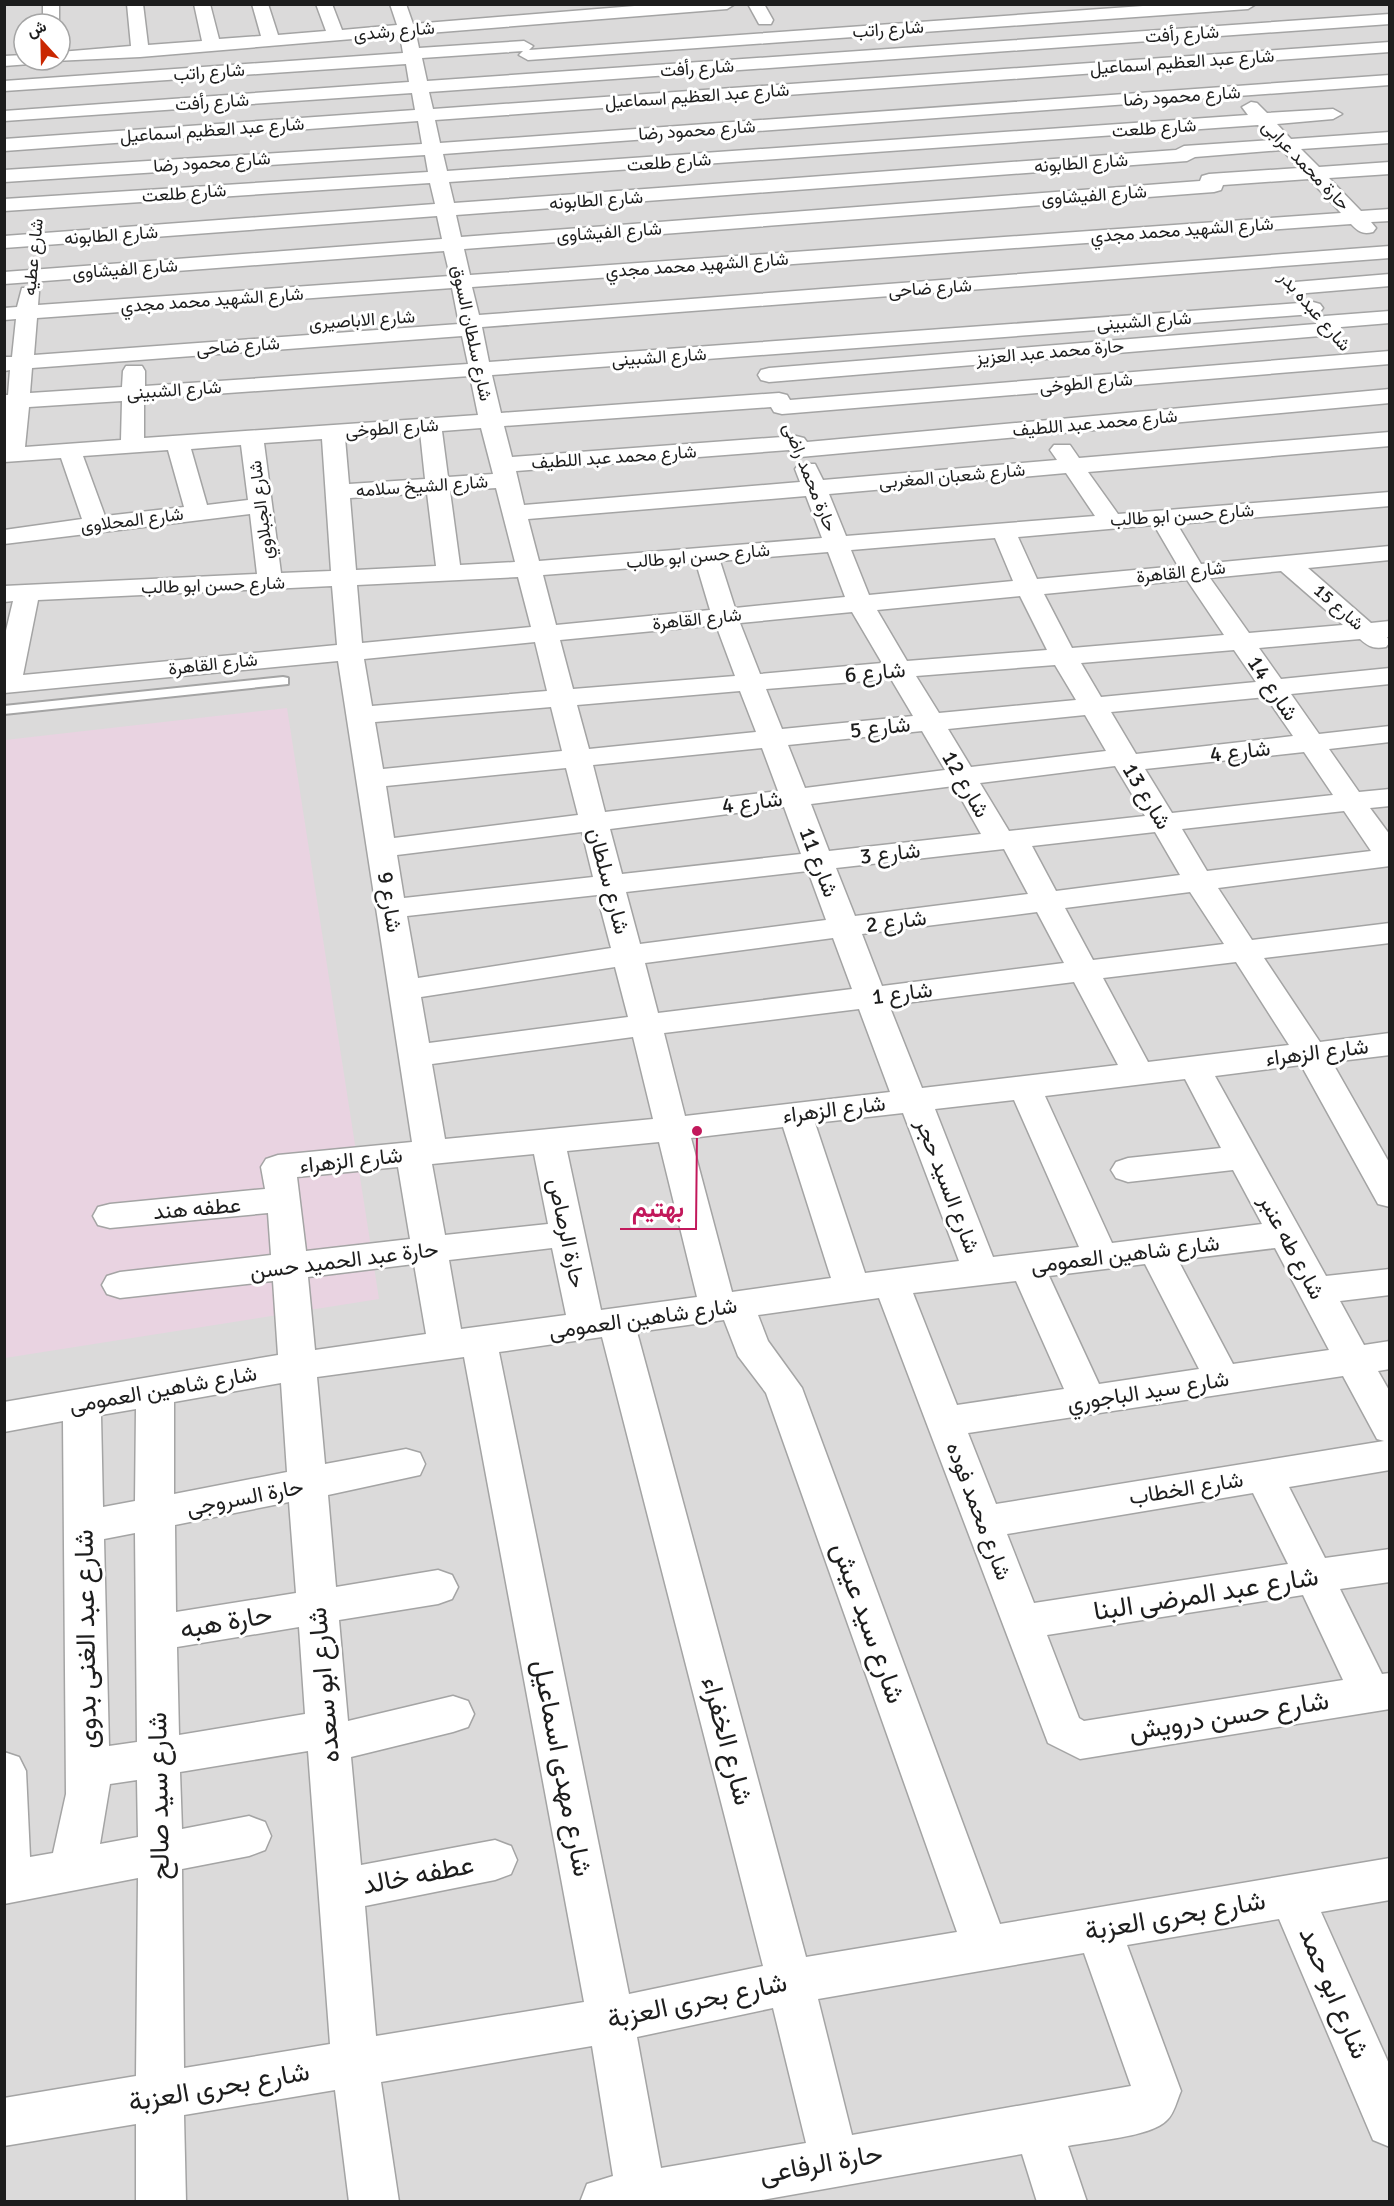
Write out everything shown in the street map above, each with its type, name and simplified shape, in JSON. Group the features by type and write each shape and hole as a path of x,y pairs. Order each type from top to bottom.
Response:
{"street":[{"path":"135,4 140,52"},
{"path":"202,4 212,46"},
{"path":"260,4 271,41"},
{"path":"324,4 336,36"},
{"name":"شارع سلطان السوق","path":"398,4 407,30 420,87 491,421 545,634"},
{"path":"461,4 469,24"},
{"path":"506,4 538,80"},
{"path":"522,40 572,17 641,8 727,4"},
{"path":"756,4 765,20"},
{"path":"722,5 732,22"},
{"path":"1238,5 1253,29 1306,87 1333,114 1389,159"},
{"name":"شارع راتب","path":"4,86 413,56 522,40 640,48 905,20 1063,11 1238,5"},
{"path":"1350,8 1389,47"},
{"path":"1298,9 1336,51 1381,81 1389,98"},
{"name":"شارع عبده بدر","path":"1063,11 1212,183 1272,261 1389,396"},
{"path":"572,17 633,33 715,190"},
{"name":"شارع رأفت","path":"4,116 1253,29 1315,30 1369,27 1389,19"},
{"path":"905,20 947,79"},
{"name":"شارع رشدى","path":"72,56 469,24 522,40"},
{"name":"شارع عبد العظيم اسماعيل","path":"4,145 947,79 1117,74 1277,56 1389,47"},
{"path":"467,63 473,84"},
{"name":"شارع عطيه","path":"9,455 14,354 27,313 50,72"},
{"path":"1117,74 1146,78"},
{"name":"حارة محمد عرابى","path":"1225,75 1284,144 1389,252"},
{"name":"شارع محمود رضا","path":"4,176 433,149 1381,81"},
{"path":"831,87 842,103"},
{"path":"1047,87 1062,104"},
{"path":"975,89 1016,138"},
{"path":"776,90 829,182"},
{"path":"903,93 920,114"},
{"path":"726,94 746,127"},
{"name":"شارع طلعت","path":"4,205 699,160 1333,114"},
{"path":"608,116 617,136"},
{"path":"561,119 570,139"},
{"name":"شارع الطابونه","path":"4,242 829,182 1389,137"},
{"name":"شارع الفيشاوى","path":"4,278 704,225 1389,168"},
{"path":"1255,192 1376,184"},
{"name":"شارع الشهيد محمد مجدي","path":"4,314 335,316 462,282 721,263 1238,216 1356,218 1389,215"},
{"path":"704,225 721,263"},
{"name":"شارع ضاحى","path":"14,354 335,316 470,321 981,309 1134,272 1389,252"},
{"name":"شارع 9","path":"328,253 342,411 338,492 350,651 415,1056 430,1250"},
{"path":"1134,272 1149,289"},
{"path":"1207,286 1389,280"},
{"path":"981,309 1005,356 1047,427 1110,520"},
{"name":"شارع الشبينى","path":"11,401 132,393 342,411 481,370 760,350 981,309 1323,320"},
{"path":"1323,320 1389,317"},
{"name":"حارة محمد عبد العزيز","path":"769,375 1005,356 1323,320"},
{"name":"حارة محمد راضى","path":"760,350 860,603"},
{"name":"شارع الطوخى","path":"9,455 252,438 342,411 430,425 1024,389 1389,357"},
{"path":"132,446 132,393 135,369"},
{"name":"شارع محمد عبد اللطيف","path":"504,473 1389,396"},
{"path":"430,425 449,574"},
{"name":"شارع الجبلاوي","path":"252,438 270,582"},
{"name":"شارع شعبان المغربى","path":"515,513 1389,439"},
{"path":"178,443 197,512"},
{"path":"70,451 96,524"},
{"name":"شارع الشيخ سلامه","path":"338,492 438,485 504,473"},
{"name":"شارع حسن ابو طالب","path":"16,593 529,569 1389,499"},
{"name":"شارع المحلاوى","path":"5,535 261,506"},
{"name":"شارع 14","path":"1161,516 1193,571 1389,857"},
{"name":"شارع 13","path":"1003,530 1028,587 1064,657 1162,823 1310,1052 1389,1195"},
{"name":"شارع القاهرة","path":"6,685 1389,553"},
{"name":"شارع 11","path":"706,556 725,616 912,1100"},
{"name":"شارع 15","path":"1287,562 1379,631 1389,653"},
{"path":"6,685 16,593"},
{"name":"شارع 12","path":"860,603 962,776 1007,840 1046,902 1138,1073"},
{"name":"شارع 6","path":"360,716 1379,631"},
{"name":"شارع سلطان","path":"545,634 672,1129"},
{"name":"شارع 5","path":"370,778 1389,676"},
{"name":"شارع 4","path":"381,848 962,776 1389,734"},
{"name":"شارع 3","path":"391,909 1389,797"},
{"name":"شارع 2","path":"404,990 628,955 1389,857"},
{"name":"شارع 1","path":"415,1056 645,1025 1389,933"},
{"name":"شارع الزهراء","path":"281,1184 422,1153 672,1129 1389,1044"},
{"name":"شارع طه عنبر","path":"1194,1066 1389,1428"},
{"path":"1025,1087 1101,1257"},
{"name":"شارع السيد حجر","path":"912,1100 981,1272"},
{"path":"795,1114 852,1289"},
{"name":"شارع سيد عيش","path":"672,1129 728,1306 751,1346 783,1388 986,1948"},
{"name":"حارة الرصاص","path":"548,1141 567,1234 601,1324"},
{"path":"1128,1170 1243,1157"},
{"name":"عطفه هند","path":"110,1216 281,1184"},
{"name":"شارع ابو سعده","path":"281,1184 355,2064 374,2202"},
{"name":"حارة عبد الحميد حسن","path":"120,1285 567,1234"},
{"name":"شارع شاهين العمومى","path":"4,1417 298,1366 891,1283 1285,1234"},
{"name":"شارع مهدى اسماعيل","path":"430,1250 463,1343 611,2020 623,2198"},
{"path":"1155,1250 1223,1380"},
{"path":"1027,1266 1087,1400"},
{"path":"1315,1291 1389,1282"},
{"name":"شارع محمد فوده","path":"891,1283 1063,1730 1070,1736"},
{"name":"شارع الخفراء","path":"601,1324 790,1982 835,2162"},
{"name":"شارع سيد الباجوري","path":"944,1422 1389,1356"},
{"name":"شارع سيد صالح","path":"155,1391 153,1514 160,1855 161,2202"},
{"name":"شارع عبد الغنى بدوى","path":"68,1871 84,1819 87,1769 82,1403"},
{"name":"شارع الخطاب","path":"983,1522 1389,1455"},
{"name":"حارة السروجى","path":"85,1527 406,1464"},
{"path":"1264,1475 1314,1577 1380,1693"},
{"name":"شارع عبد المرضى البنا","path":"1022,1622 1389,1565"},
{"name":"حارة هبه","path":"156,1633 438,1587"},
{"name":"شارع حسن درويش","path":"1070,1736 1080,1740 1380,1693"},
{"path":"87,1769 158,1757 328,1736 453,1714"},
{"path":"4,1771 7,1882 160,1855 249,1836"},
{"name":"عطفه خالد","path":"341,1890 495,1860"},
{"name":"شارع بحرى العزبة","path":"4,2122 611,2020 790,1982 1389,1879"},
{"name":"شارع ابو حمد","path":"1292,1896 1389,2123"},
{"name":"حارة الرفاعى","path":"623,2198 1145,2107 1151,2103 1157,2091 1098,1929"},
{"path":"1038,2127 1062,2202"}],"lane":[{"path":"4,710 283,681"}],"shaded area":[{"path":"5,5 1389,5 1389,2201 5,2202"},
{"path":"287,708 379,1299 5,1358 5,740"}],"place":[{"name":"بهتيم","path":"697,1131"}]}
